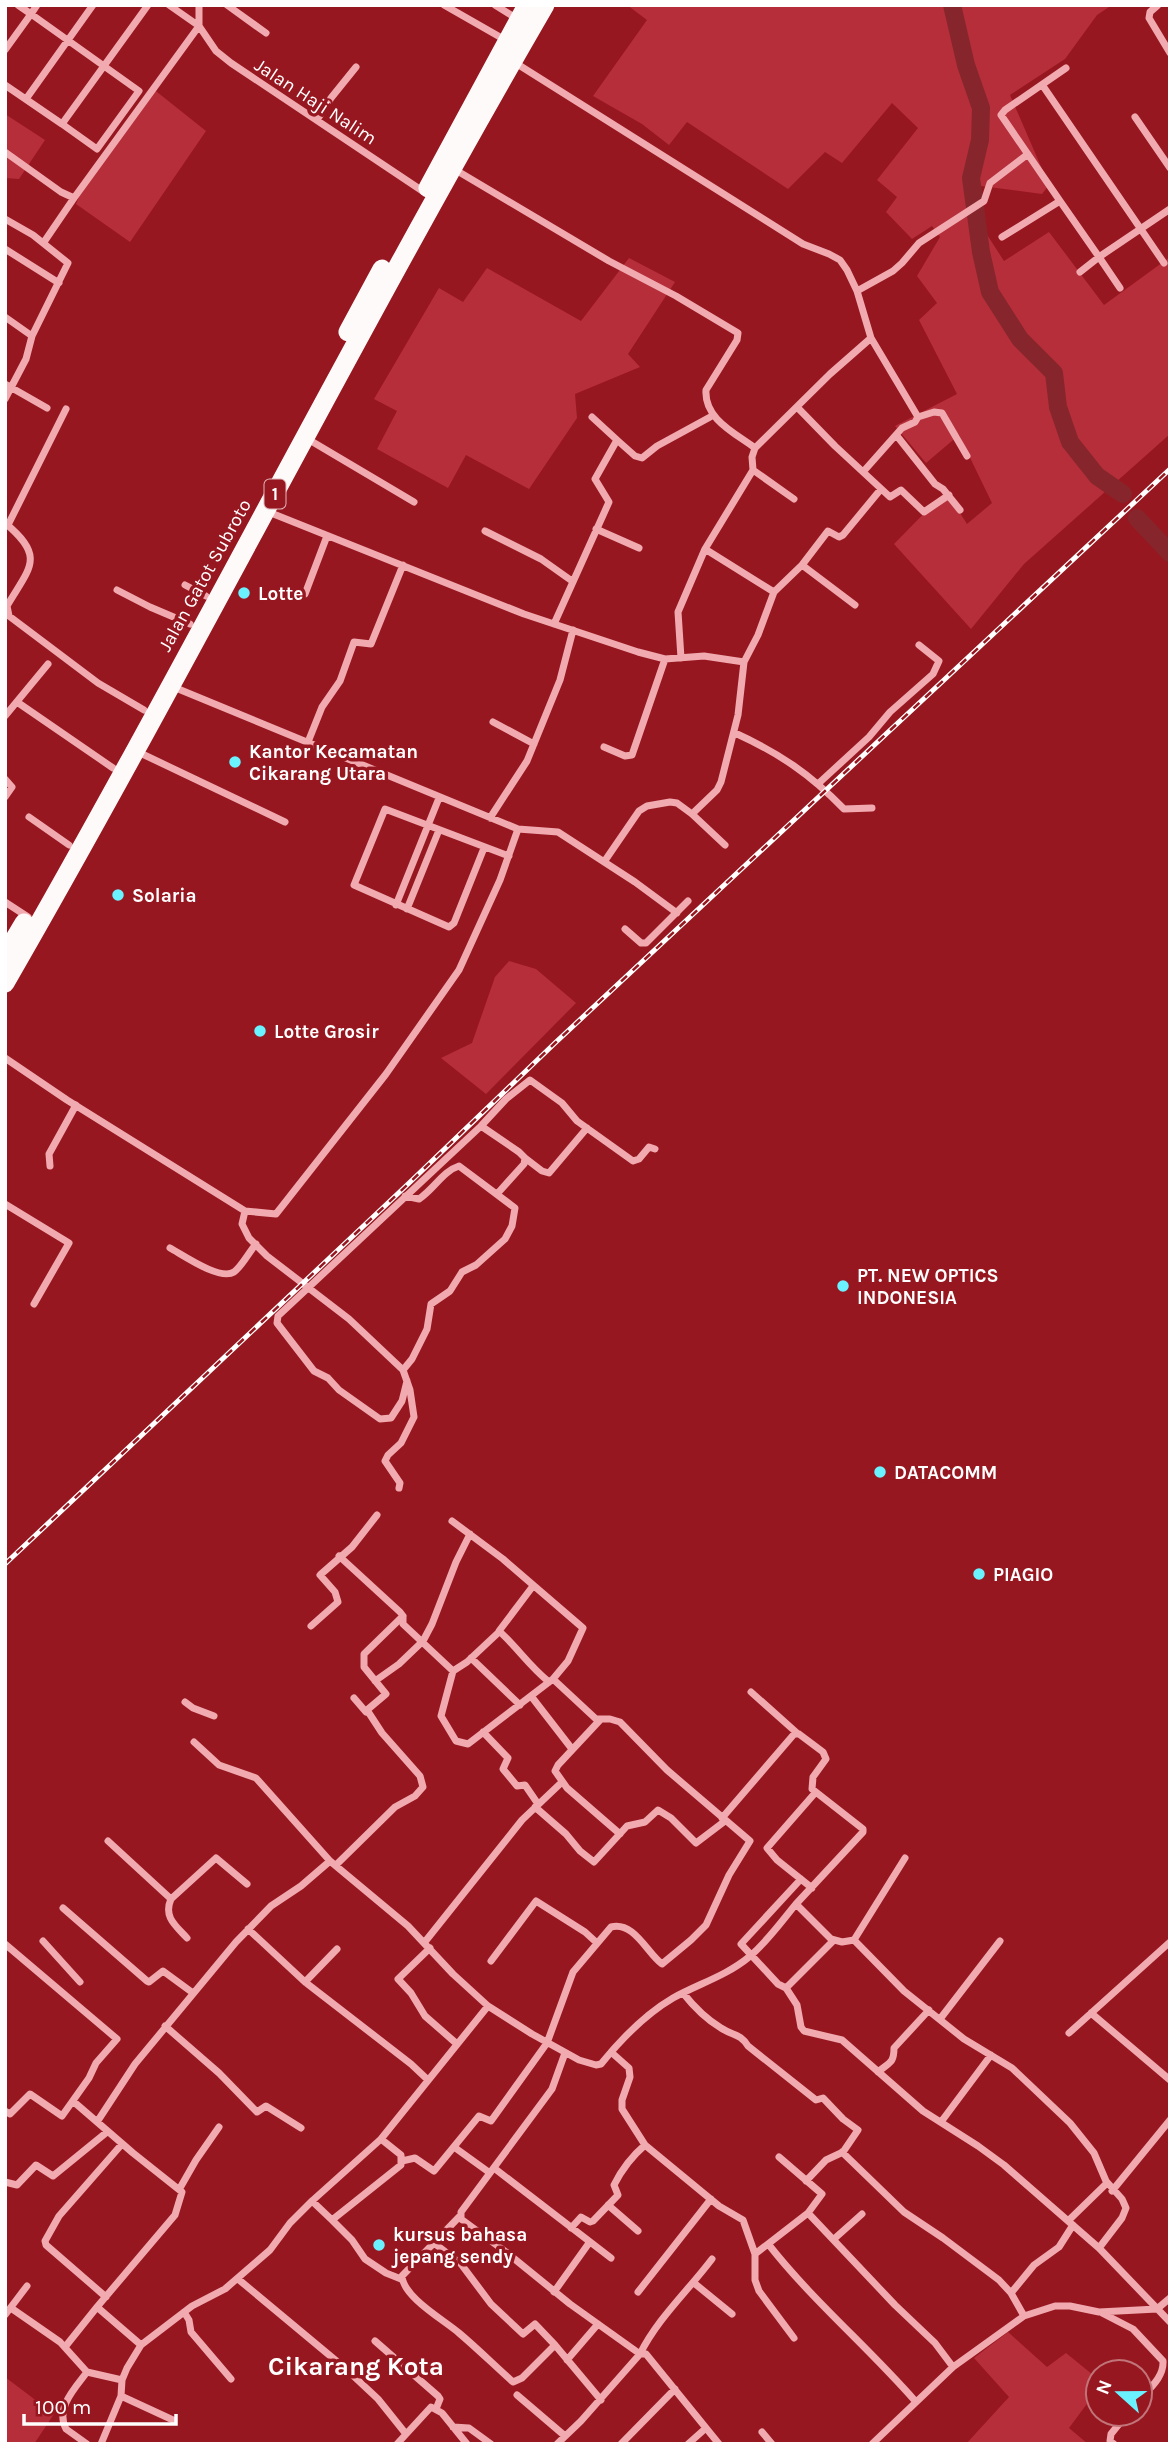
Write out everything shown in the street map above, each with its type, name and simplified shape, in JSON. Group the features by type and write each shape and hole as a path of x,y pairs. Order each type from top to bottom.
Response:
{"highway":[{"name":"Jalan Gatot Subroto","path":"5,983 545,5"},
{"name":"Jalan Gatot Subroto","path":"5,955 113,768 523,13"}],"street":[{"path":"5,85 97,149 139,91 18,5"},
{"path":"5,50 37,5"},
{"path":"26,99 93,5"},
{"path":"62,124 148,5"},
{"name":"Jalan Haji Nalim","path":"169,5 199,26 216,51 231,63 425,192"},
{"path":"44,242 199,26 198,5"},
{"path":"227,5 267,33"},
{"path":"444,5 508,41"},
{"path":"495,5 523,13"},
{"path":"1158,5 1150,12 1149,18 1170,53"},
{"path":"513,61 803,244 839,260 857,291 872,338 918,417"},
{"path":"317,120 331,97 356,67"},
{"path":"1066,68 1001,115 1120,288"},
{"path":"1043,86 1164,263"},
{"path":"1135,117 1170,168"},
{"path":"5,152 61,192 74,198"},
{"path":"857,291 893,271 919,243 984,201 990,183 1028,155"},
{"path":"453,169 738,333 737,340 706,390 705,396 712,416 755,448"},
{"path":"1002,237 1060,201"},
{"path":"1080,272 1170,209"},
{"path":"5,219 44,242 68,263 32,336 26,359 8,386 5,399"},
{"path":"5,249 59,284"},
{"path":"5,317 32,336"},
{"path":"681,658 678,612 705,549 753,470 752,457 755,448 872,338"},
{"path":"8,386 47,408"},
{"path":"797,407 890,497 901,491 923,512 949,495"},
{"path":"66,408 6,524 29,546 31,555 26,574 7,606 9,616 98,683 144,710"},
{"path":"863,472 902,428 915,422 918,417 934,412 942,413 967,456"},
{"path":"592,417 635,456 642,458 657,446 712,416"},
{"path":"897,436 935,484 949,495 960,510"},
{"path":"305,437 414,502"},
{"path":"554,624 609,502 595,479 617,440"},
{"path":"753,470 794,499"},
{"path":"692,814 719,786 735,733 744,662 774,593 802,565 828,531 839,537 843,535 881,489"},
{"path":"265,511 554,624 664,659 704,656 744,662"},
{"path":"596,529 639,548"},
{"path":"485,531 541,559 572,581"},
{"path":"305,594 327,536"},
{"path":"705,549 774,593"},
{"path":"308,742 322,707 340,681 354,642 371,644 403,565"},
{"path":"802,565 855,605"},
{"path":"185,585 206,596"},
{"path":"117,590 190,624"},
{"path":"490,818 524,767 560,680 573,630"},
{"path":"819,783 869,737 890,712 933,674 939,661 919,645"},
{"path":"604,747 625,756 632,755 664,659"},
{"path":"5,716 48,664"},
{"path":"170,685 518,829 558,832 677,913"},
{"path":"17,702 113,768"},
{"path":"493,722 534,744"},
{"path":"735,733 776,753 819,783 844,809 872,808"},
{"path":"135,751 285,822"},
{"path":"5,779 12,787 5,797"},
{"path":"396,905 439,798"},
{"path":"604,862 643,808 673,802 692,814 725,845"},
{"path":"484,848 452,926 449,927 354,885 384,810 509,856"},
{"path":"29,817 69,845"},
{"path":"5,1058 245,1211 268,1214 280,1212 386,1074 464,961 518,829"},
{"path":"407,909 439,830"},
{"path":"625,929 641,943 646,943 688,901"},
{"path":"5,902 28,917"},
{"path":"407,1381 397,1412 391,1418 384,1420 370,1413 339,1390 328,1378 314,1371 293,1346 277,1320 280,1313 481,1126 506,1099 530,1080 562,1104 587,1128 635,1161 639,1160 649,1147 655,1149"},
{"path":"50,1166 49,1154 76,1105"},
{"path":"481,1126 542,1171 549,1172 587,1128"},
{"path":"497,1194 524,1164 525,1158"},
{"path":"403,1370 412,1359 416,1346 427,1329 433,1302 450,1291 462,1272 494,1251 509,1234 515,1208 458,1166 448,1171 419,1199 405,1196"},
{"path":"5,1204 69,1243 34,1304"},
{"path":"245,1211 243,1228 256,1244 306,1288 349,1319 403,1370 414,1417 401,1443 388,1455 386,1461 400,1483 399,1488"},
{"path":"170,1248 205,1267 229,1273 234,1271 256,1244"},
{"path":"311,1626 338,1602 335,1592 320,1576 356,1543 377,1515"},
{"path":"452,1521 503,1559 583,1628 568,1661 551,1681 473,1742 462,1744 453,1738 441,1713 453,1671 499,1632 533,1586"},
{"path":"375,1681 399,1664 423,1641 470,1534"},
{"path":"340,1556 403,1616 403,1624 453,1671"},
{"path":"367,1710 386,1694 365,1667 364,1654 403,1616"},
{"path":"499,1632 515,1646 530,1667 600,1720"},
{"path":"471,1658 520,1704"},
{"path":"194,1742 219,1765 256,1778 333,1863 408,1926 459,1980 488,2006 565,2053 596,2065 601,2063 638,2023 683,1993 723,1974 751,1955 863,1830 816,1793 811,1784 826,1757 823,1752 751,1692"},
{"path":"531,1696 572,1749"},
{"path":"97,2122 135,2064 248,1929 271,1906 333,1863 395,1807 420,1791 424,1784 420,1776 382,1733 367,1710 366,1712 354,1698"},
{"path":"185,1702 214,1716"},
{"path":"402,2161 415,2158 434,2171 479,2116 491,2121 547,2043 573,1972 611,1927 621,1926 646,1945 662,1964 691,1940 706,1925 729,1875 750,1841 662,1766 620,1722 600,1720 555,1769 562,1782 620,1834"},
{"path":"483,1732 508,1758 504,1772 517,1786 524,1785 536,1805 594,1862 630,1825 645,1822 658,1810 671,1818 697,1843 723,1819 788,1740 797,1733"},
{"path":"457,2044 425,2016 411,1993 398,1979 427,1945 516,1826 562,1782"},
{"path":"812,1888 767,1849 816,1793"},
{"path":"108,1841 171,1899"},
{"path":"187,1938 167,1912 171,1899 216,1858 247,1884"},
{"path":"854,1940 905,1858"},
{"path":"801,1879 741,1944 786,1988 799,2010 804,2031 839,2038 923,2111 1004,2165 1099,2248 1170,2322"},
{"path":"491,1961 536,1901 575,1925 597,1944"},
{"path":"796,1904 834,1940 854,1940 890,1978 964,2039 1012,2068 1078,2131 1094,2152 1107,2183 1122,2199 1126,2208 1122,2218 1099,2248"},
{"path":"63,1908 147,1981 163,1970 193,1993"},
{"path":"248,1929 305,1982 428,2080"},
{"path":"786,1988 834,1940"},
{"path":"43,1941 79,1982"},
{"path":"940,2019 1000,1941"},
{"path":"1069,2033 1170,1942"},
{"path":"5,1944 116,2038 96,2063 74,2102 61,2117 30,2094 10,2114 5,2111"},
{"path":"305,1982 337,1949"},
{"path":"683,1993 697,2010 722,2029 743,2038 748,2046 816,2099 822,2098 858,2130 842,2152 826,2160 806,2181"},
{"path":"102,2444 121,2396 122,2380 141,2345 184,2312 225,2289 270,2250 312,2202 381,2139 488,2006"},
{"path":"878,2072 895,2057 893,2049 929,2010"},
{"path":"1091,2013 1170,2080"},
{"path":"165,2026 219,2073 257,2112 266,2106 301,2128"},
{"path":"611,2052 629,2068 630,2077 622,2100 622,2109 645,2146 711,2199 743,2220 755,2255 755,2280 759,2291 794,2338"},
{"path":"401,2279 459,2217 552,2090 565,2053"},
{"path":"941,2122 991,2055"},
{"path":"65,2347 175,2215 182,2195 180,2188 107,2132 74,2102"},
{"path":"1112,2190 1170,2120"},
{"path":"180,2188 219,2127"},
{"path":"5,2182 17,2185 36,2165 53,2176 107,2132"},
{"path":"332,2220 401,2165 401,2155 381,2139"},
{"path":"106,2297 46,2245 45,2241 59,2216 122,2144"},
{"path":"571,2228 581,2217 593,2221 618,2194 614,2184 628,2161 645,2146"},
{"path":"454,2147 492,2170 611,2258"},
{"path":"842,2152 904,2212 984,2267 1011,2293 1024,2316"},
{"path":"755,2255 808,2213 822,2194 779,2157"},
{"path":"1011,2293 1034,2264 1059,2247 1071,2223 1107,2183"},
{"path":"638,2292 711,2199"},
{"path":"312,2202 352,2240 365,2259 401,2279 432,2314 458,2332 513,2382 522,2378 555,2345"},
{"path":"608,2205 638,2231"},
{"path":"808,2213 935,2343 953,2367"},
{"path":"834,2239 862,2214"},
{"path":"459,2217 598,2325 640,2354 646,2354 652,2359 719,2444"},
{"path":"434,2243 461,2264 491,2304 523,2334 536,2324 601,2400"},
{"path":"554,2292 589,2243"},
{"path":"769,2245 786,2267 888,2369 916,2402"},
{"path":"557,2444 601,2400 640,2354 662,2318 712,2259"},
{"path":"238,2279 346,2369 378,2399 406,2434"},
{"path":"694,2283 732,2314"},
{"path":"27,2286 8,2311 65,2347 88,2372 122,2380"},
{"path":"872,2444 953,2367 1024,2316 1055,2306 1099,2312 1157,2309 1170,2298"},
{"path":"97,2307 141,2345"},
{"path":"184,2312 191,2332 231,2379"},
{"path":"1099,2312 1133,2329 1163,2361 1164,2367 1154,2383"},
{"path":"567,2360 598,2325"},
{"path":"375,2342 438,2396 440,2399 436,2409"},
{"path":"87,2444 66,2429 62,2416 72,2393 88,2372"},
{"path":"621,2444 675,2389"},
{"path":"517,2395 565,2436"},
{"path":"121,2396 173,2420"},
{"path":"399,2443 427,2409 436,2409 467,2444"},
{"path":"453,2427 469,2428 491,2444"},
{"path":"688,2444 706,2428"},
{"path":"1114,2444 1110,2441 1116,2428"},
{"path":"762,2432 772,2444"}],"shaded area":[{"path":"627,5 1112,5 1097,15 1065,59 1010,95 1049,185 1042,194 981,186 966,202 1004,261 1049,232 1104,305 1170,257 1170,434 1024,564 971,629 894,544 946,491 967,524 992,503 959,435 926,463 895,426 957,394 919,320 937,303 917,276 940,237 932,226 912,239 886,212 897,197 877,180 918,128 892,103 842,163 825,152 788,189 687,122 669,145 642,124 593,96 647,20"},
{"path":"152,88 206,131 130,242 76,204 90,170"},
{"path":"5,114 45,140 19,179 5,178"},
{"path":"629,258 675,282 628,354 640,367 575,394 577,418 529,489 466,455 448,488 377,449 397,411 374,399 439,288 463,302 487,268 581,321"},
{"path":"509,961 536,969 576,1003 486,1094 441,1058 472,1043 495,977"},
{"path":"1008,2332 1047,2367 1066,2353 1084,2368 1084,2408 1069,2428 1088,2444 966,2444 1009,2397 974,2358"},
{"path":"5,2377 54,2414 34,2444 5,2444"}],"waterway":[{"path":"952,5 966,65 981,108 980,140 971,178 981,252 990,292 1020,339 1054,373 1058,407 1070,442 1097,476 1123,494"},
{"path":"1137,518 1170,553"}],"railway":[{"path":"5,1564 555,1043 1170,469"}],"place":[{"name":"Lotte","path":"244,593"},
{"name":"Kantor Kecamatan Cikarang Utara","path":"235,762"},
{"name":"Solaria","path":"118,895"},
{"name":"Lotte Grosir","path":"260,1031"},
{"name":"PT. NEW OPTICS INDONESIA","path":"843,1286"},
{"name":"DATACOMM","path":"880,1472"},
{"name":"PIAGIO","path":"979,1574"},
{"name":"kursus bahasa jepang sendy","path":"379,2245"}],"district":[{"name":"Cikarang Kota","path":"356,2366"}]}
